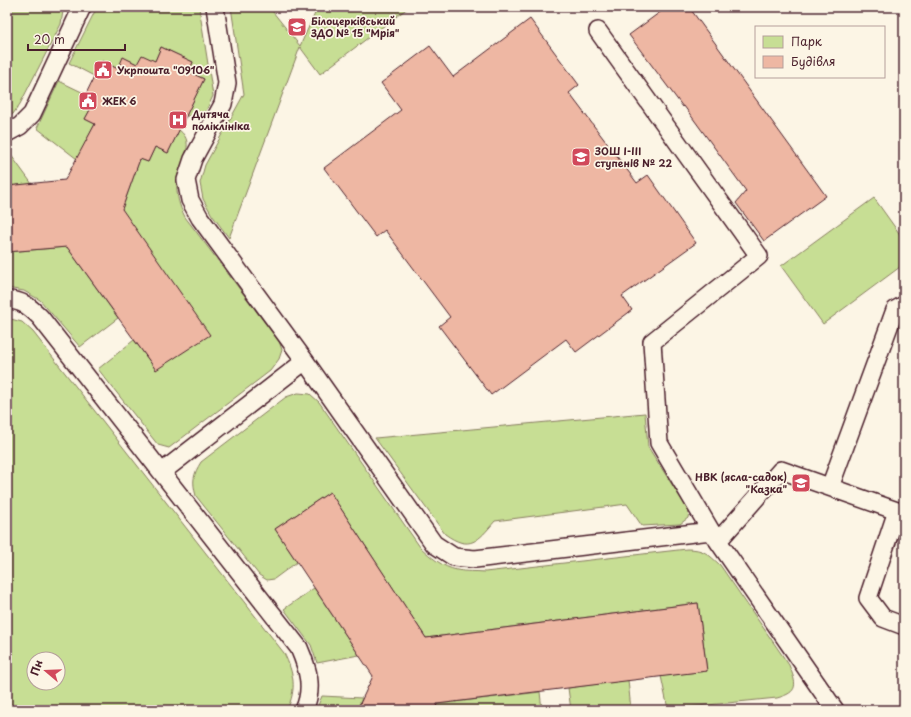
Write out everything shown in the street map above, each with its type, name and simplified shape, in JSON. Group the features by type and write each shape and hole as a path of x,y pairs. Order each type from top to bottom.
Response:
{"lane":[{"path":"7,133 20,126 32,114 82,7"},
{"path":"215,7 227,83 223,104 193,159 186,180 190,200 200,218 305,361 434,544 454,557 475,559 714,536 781,470 897,511 868,598 883,618 904,626"},
{"path":"598,31 758,256 652,342 659,443 714,536 835,710"},
{"path":"7,300 16,300 28,306 40,317 299,648 306,665 310,684 304,710"},
{"path":"830,487 895,310 904,305"},
{"path":"162,472 305,361"}],"green space":[{"path":"9,7 62,7 63,11 61,24 20,104 13,114 7,117 7,38 10,37"},
{"path":"97,7 199,7 213,96 206,111 196,116 186,116 204,79 189,72 193,62 161,47 155,61 137,64 124,58 118,69 102,61 94,76 69,63"},
{"path":"231,7 269,7 300,46 318,7 409,7 320,74 300,47 229,238 212,215 203,199 200,183 205,165 244,94"},
{"path":"59,81 86,94 81,104 91,108 85,119 95,124 77,159 37,128"},
{"path":"179,130 187,141 186,154 178,174 177,181 178,195 183,213 279,341 282,350 279,359 270,371 169,448 158,445 98,369 134,340 156,370 122,209 140,159 148,162 155,147 168,153"},
{"path":"8,151 32,184 7,186"},
{"path":"874,198 904,240 904,264 823,324 781,266"},
{"path":"67,247 118,318 80,347 40,300 24,291 7,288 7,252"},
{"path":"7,318 22,322 33,332 284,653 293,681 292,695 287,710 7,710"},
{"path":"298,393 310,394 319,402 420,547 446,567 463,571 485,572 687,549 702,551 720,565 789,665 795,683 793,690 784,696 777,698 668,709 661,676 707,671 698,603 426,638 330,492 275,529 297,562 274,579 267,580 259,575 196,496 194,478 201,462 286,397"},
{"path":"645,413 648,447 689,511 688,518 680,524 642,526 627,504 495,521 478,539 473,542 461,542 445,534 375,438"},
{"path":"314,588 359,655 317,663 311,645 284,609"},
{"path":"628,680 631,710 571,710 568,688"},
{"path":"540,692 542,710 435,710 437,704"},
{"path":"322,696 362,698 357,710 316,710"}],"building":[{"path":"667,7 689,7 826,196 764,241 736,203 746,191 684,106 683,107 629,35"},
{"path":"530,19 579,85 569,93 637,183 648,175 696,243 622,296 632,310 576,352 566,339 491,395 439,326 450,317 385,230 376,237 324,168 401,110 381,83 430,46 453,77"},
{"path":"161,47 193,62 189,72 204,79 168,153 155,147 148,162 140,159 122,209 210,335 156,370 67,247 7,252 7,186 65,180 95,124 85,119 91,108 81,104 102,61 118,69 123,57 137,64 142,55 155,61"},
{"path":"330,492 426,638 698,603 707,671 437,704 435,710 357,710 373,676 275,529"}],"place":[{"name":"Білоцерківський ЗДО № 15 \"Мрія\"","path":"297,27"},
{"name":"Укрпошта \"09106\"","path":"103,70"},
{"name":"ЖЕК 6","path":"88,101"},
{"name":"Дитяча поліклініка","path":"178,120"},
{"name":"ЗОШ І-ІІІ ступенів № 22","path":"581,157"},
{"name":"НВК (ясла-садок) \"Казка\"","path":"801,483"}]}
